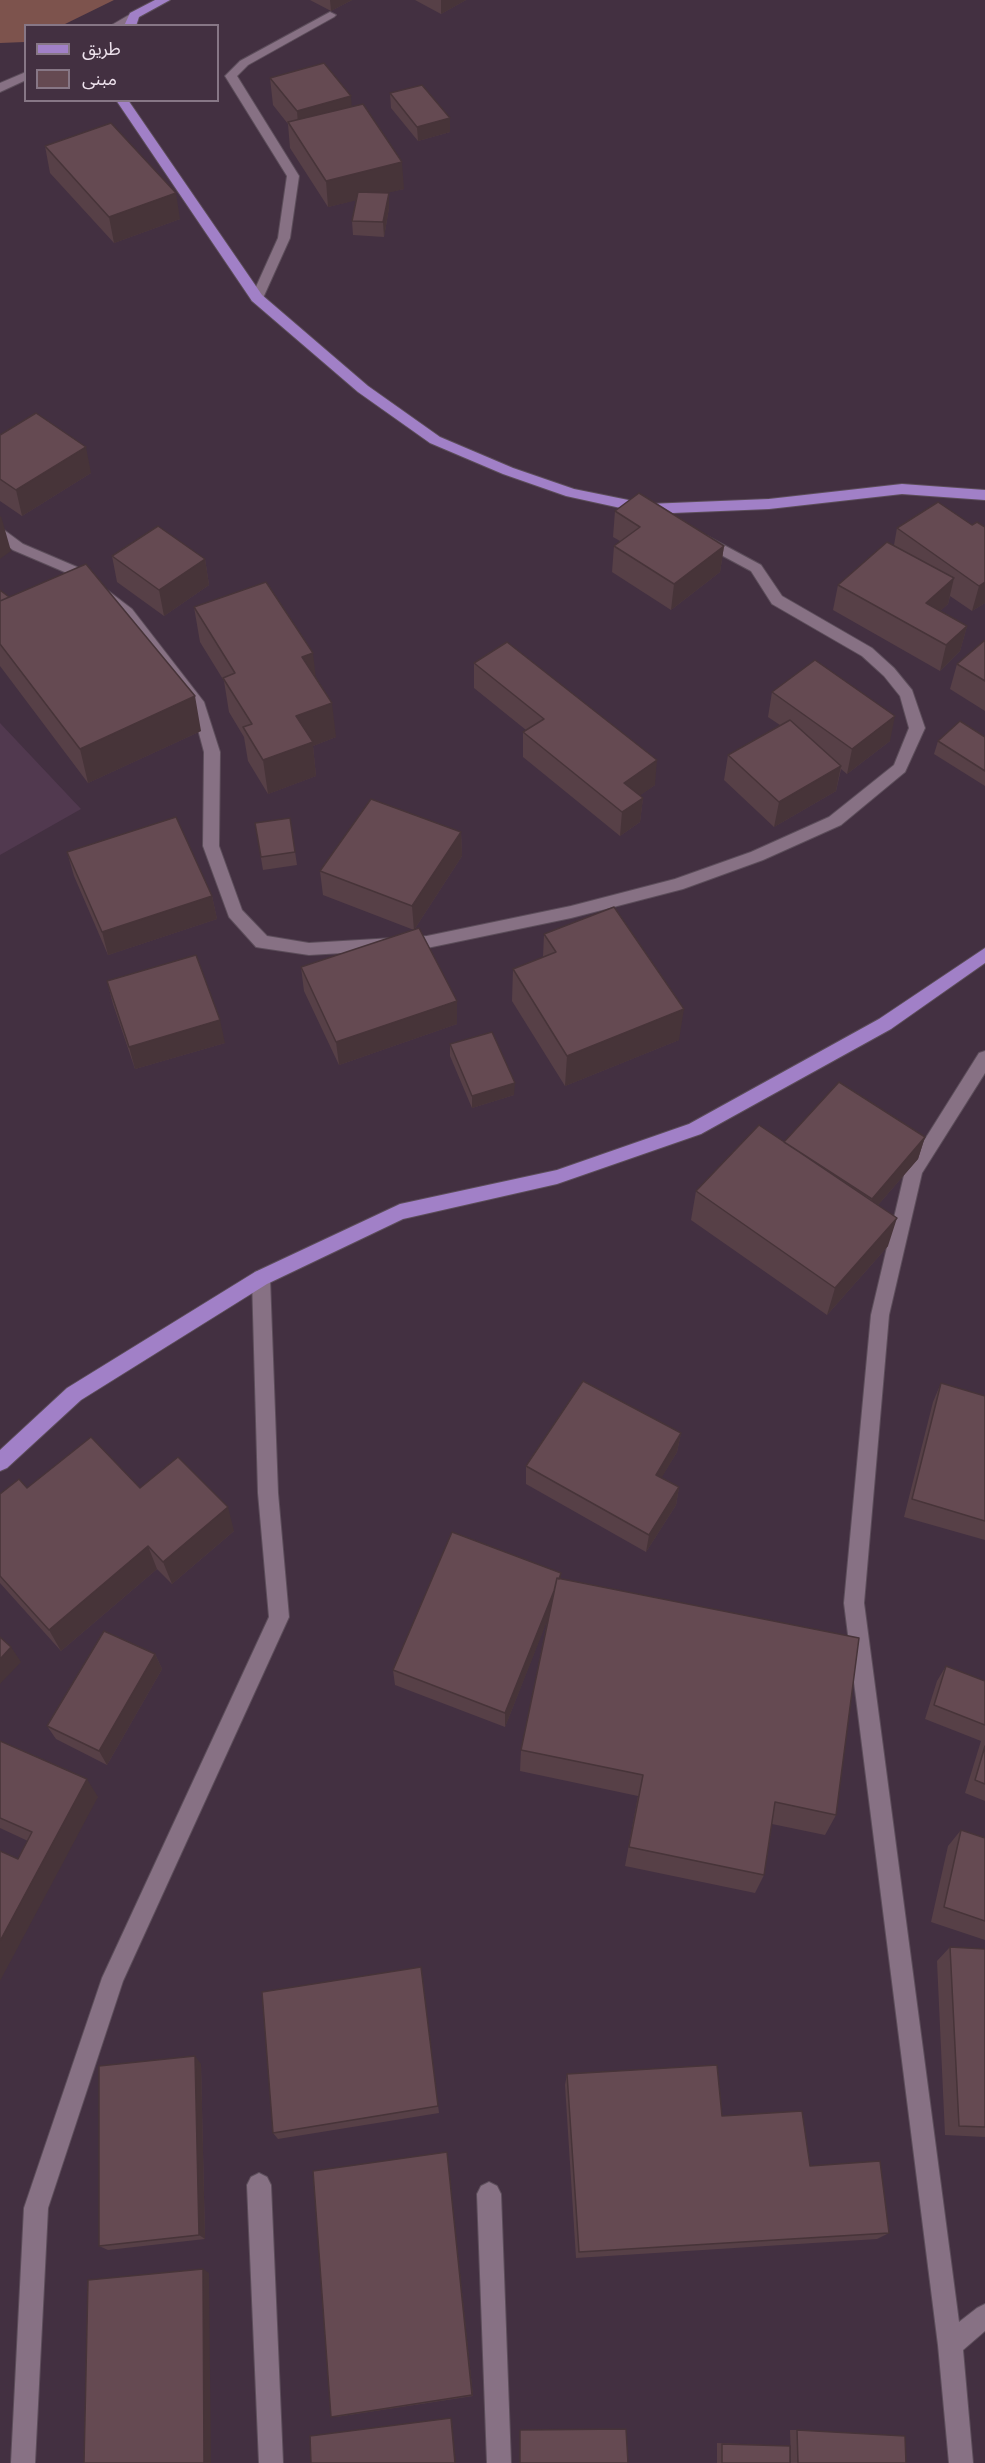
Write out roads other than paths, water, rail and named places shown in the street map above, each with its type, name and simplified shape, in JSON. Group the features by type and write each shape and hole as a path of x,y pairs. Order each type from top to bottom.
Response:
{"main road":[{"path":"132,20 164,0"},
{"path":"123,102 257,298 363,389 435,440 508,471 571,493 648,509 769,504 902,489 985,495"},
{"path":"0,1462 74,1394 261,1278 400,1212 557,1177 695,1129 885,1024 985,954"}],"street":[{"path":"257,298 284,238 293,176 231,76 244,63 330,15"},
{"path":"0,88 24,76"},
{"path":"0,532 18,547 72,570 128,613 199,706 212,753 212,846 236,914 262,942 309,949 427,942 571,912 677,885 757,856 835,821 900,768 917,728 907,694 889,672 867,652 777,600 756,568 648,509"},
{"path":"961,2463 950,2345 854,1603 880,1315 914,1171 985,1059"},
{"path":"23,2463 36,2208 113,1978 279,1617 267,1493 261,1278"},
{"path":"259,2185 271,2463"},
{"path":"489,2194 499,2463"},
{"path":"950,2345 985,2316"}]}
